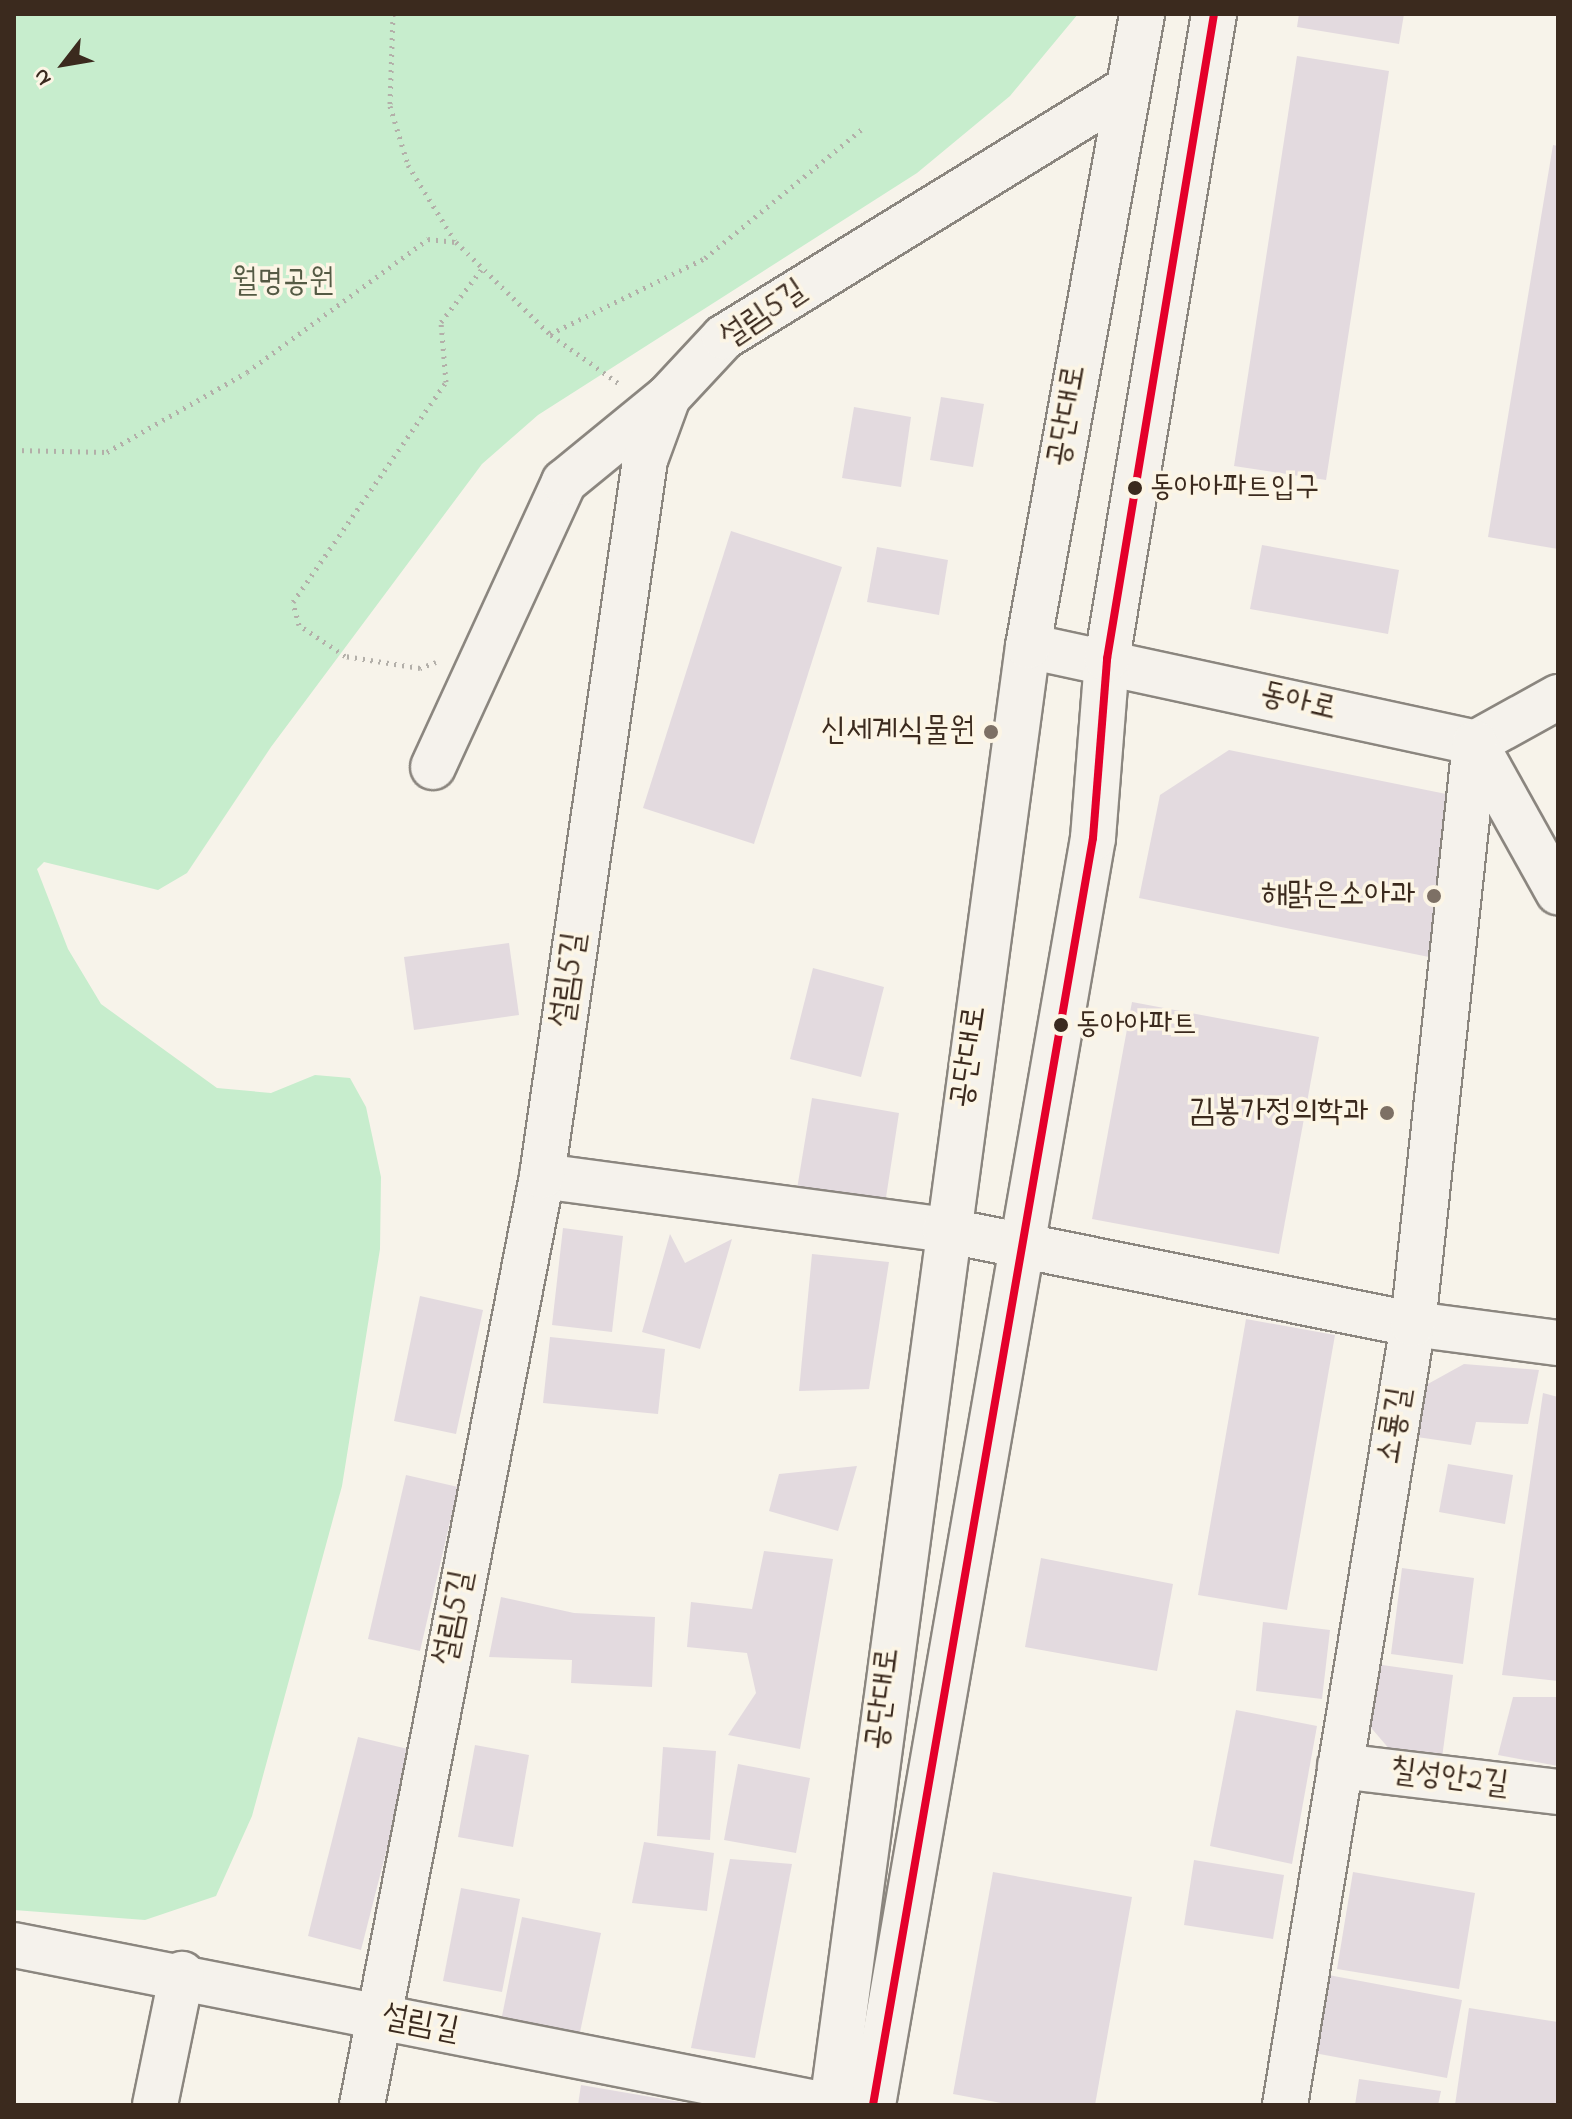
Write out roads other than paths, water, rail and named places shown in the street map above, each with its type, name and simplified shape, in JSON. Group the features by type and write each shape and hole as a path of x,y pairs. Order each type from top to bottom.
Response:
{"street":[{"name":"공단대로","path":"829,2105 945,1230 1028,646 1124,91 1142,14"},
{"name":"공단대로","path":"873,2105 1093,838 1107,659 1214,14"},
{"name":"설림5길","path":"362,2105 376,2017 542,1176 645,460 668,397 724,337 1124,91"},
{"path":"433,767 564,482 668,397"},
{"name":"동아로","path":"1028,646 1107,659 1475,743"},
{"path":"1558,697 1475,743 1558,892"},
{"name":"소룡길","path":"1285,2105 1413,1324 1475,743"},
{"path":"542,1176 945,1230 1413,1324 1558,1343"},
{"name":"칠성안2길","path":"1340,1766 1558,1792"},
{"name":"설림길","path":"14,1945 182,1974 376,2017 829,2105"},
{"path":"155,2105 182,1974"}],"place":[{"name":"동아아파트입구","path":"1135,488"},
{"name":"신세계식물원","path":"991,732"},
{"name":"해맑은소아과","path":"1434,896"},
{"name":"동아아파트","path":"1061,1025"},
{"name":"김봉가정의학과","path":"1387,1113"}],"park label":[{"name":"월명공원","path":"283,283"}]}
